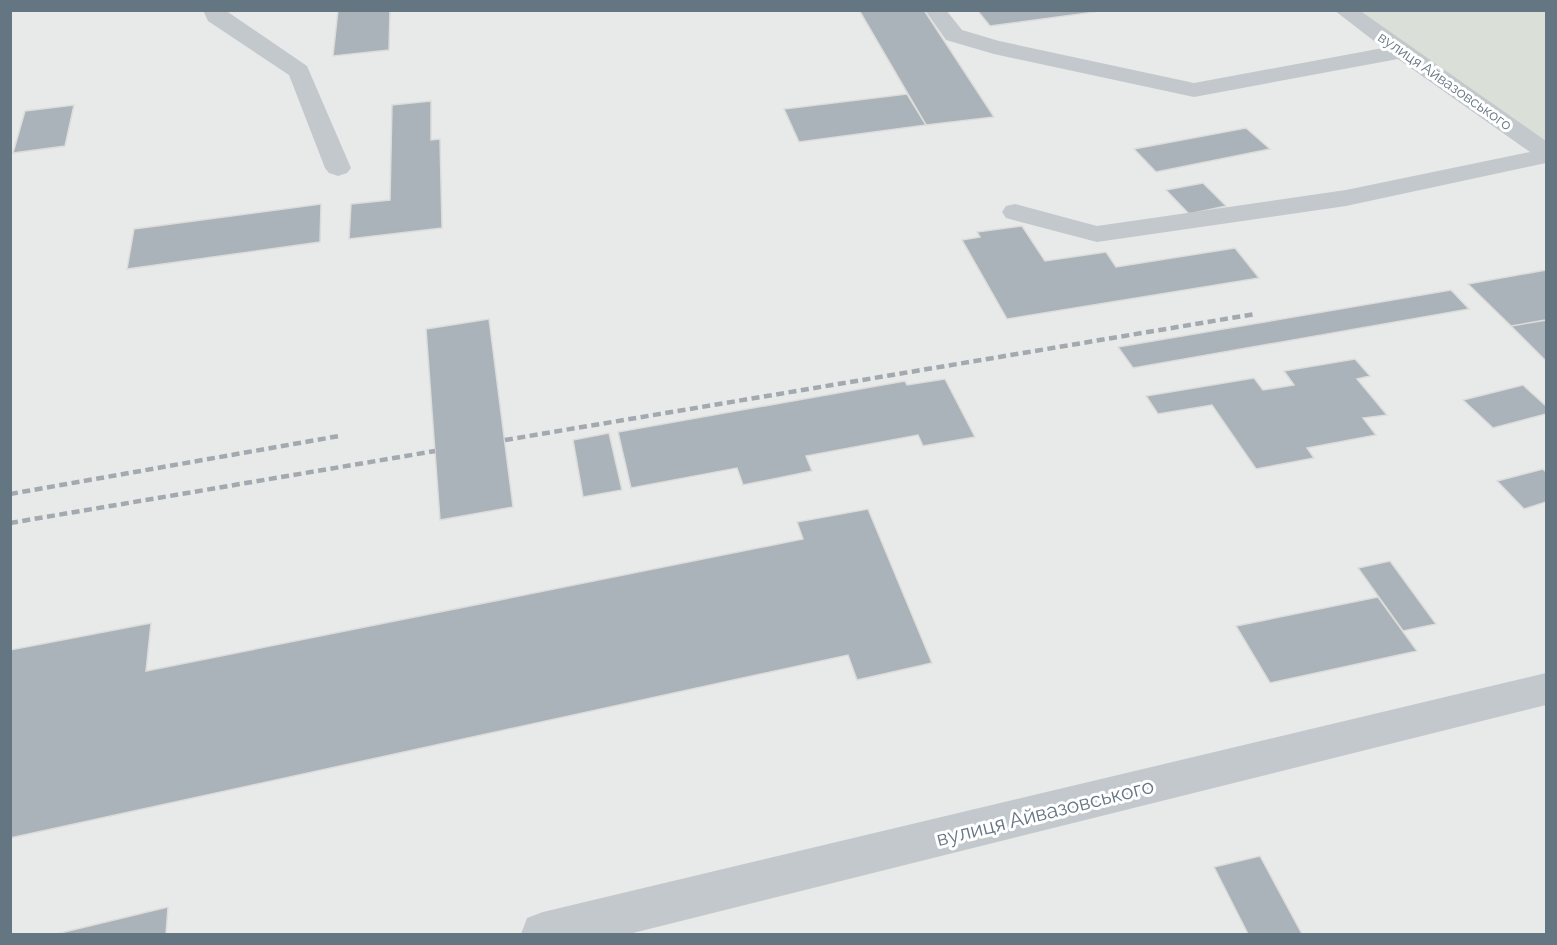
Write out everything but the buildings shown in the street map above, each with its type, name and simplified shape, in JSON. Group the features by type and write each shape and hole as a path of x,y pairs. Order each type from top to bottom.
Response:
{"lane":[{"path":"214,10 216,16 299,71 338,168"},
{"path":"935,10 954,35 984,44 1194,90 1403,51"},
{"name":"вулиця Айвазовського","path":"1344,10 1546,154"},
{"path":"1015,212 1097,234 1346,198 1546,154"},
{"name":"вулиця Айвазовського","path":"543,934 1546,689"}],"shaded area":[{"path":"10,11 1344,11 1546,152 1546,934 11,934"},
{"path":"1344,11 1546,11 1546,152"}],"railway":[{"path":"505,440 1255,314"},
{"path":"10,494 339,436"},
{"path":"10,523 435,451"}]}
